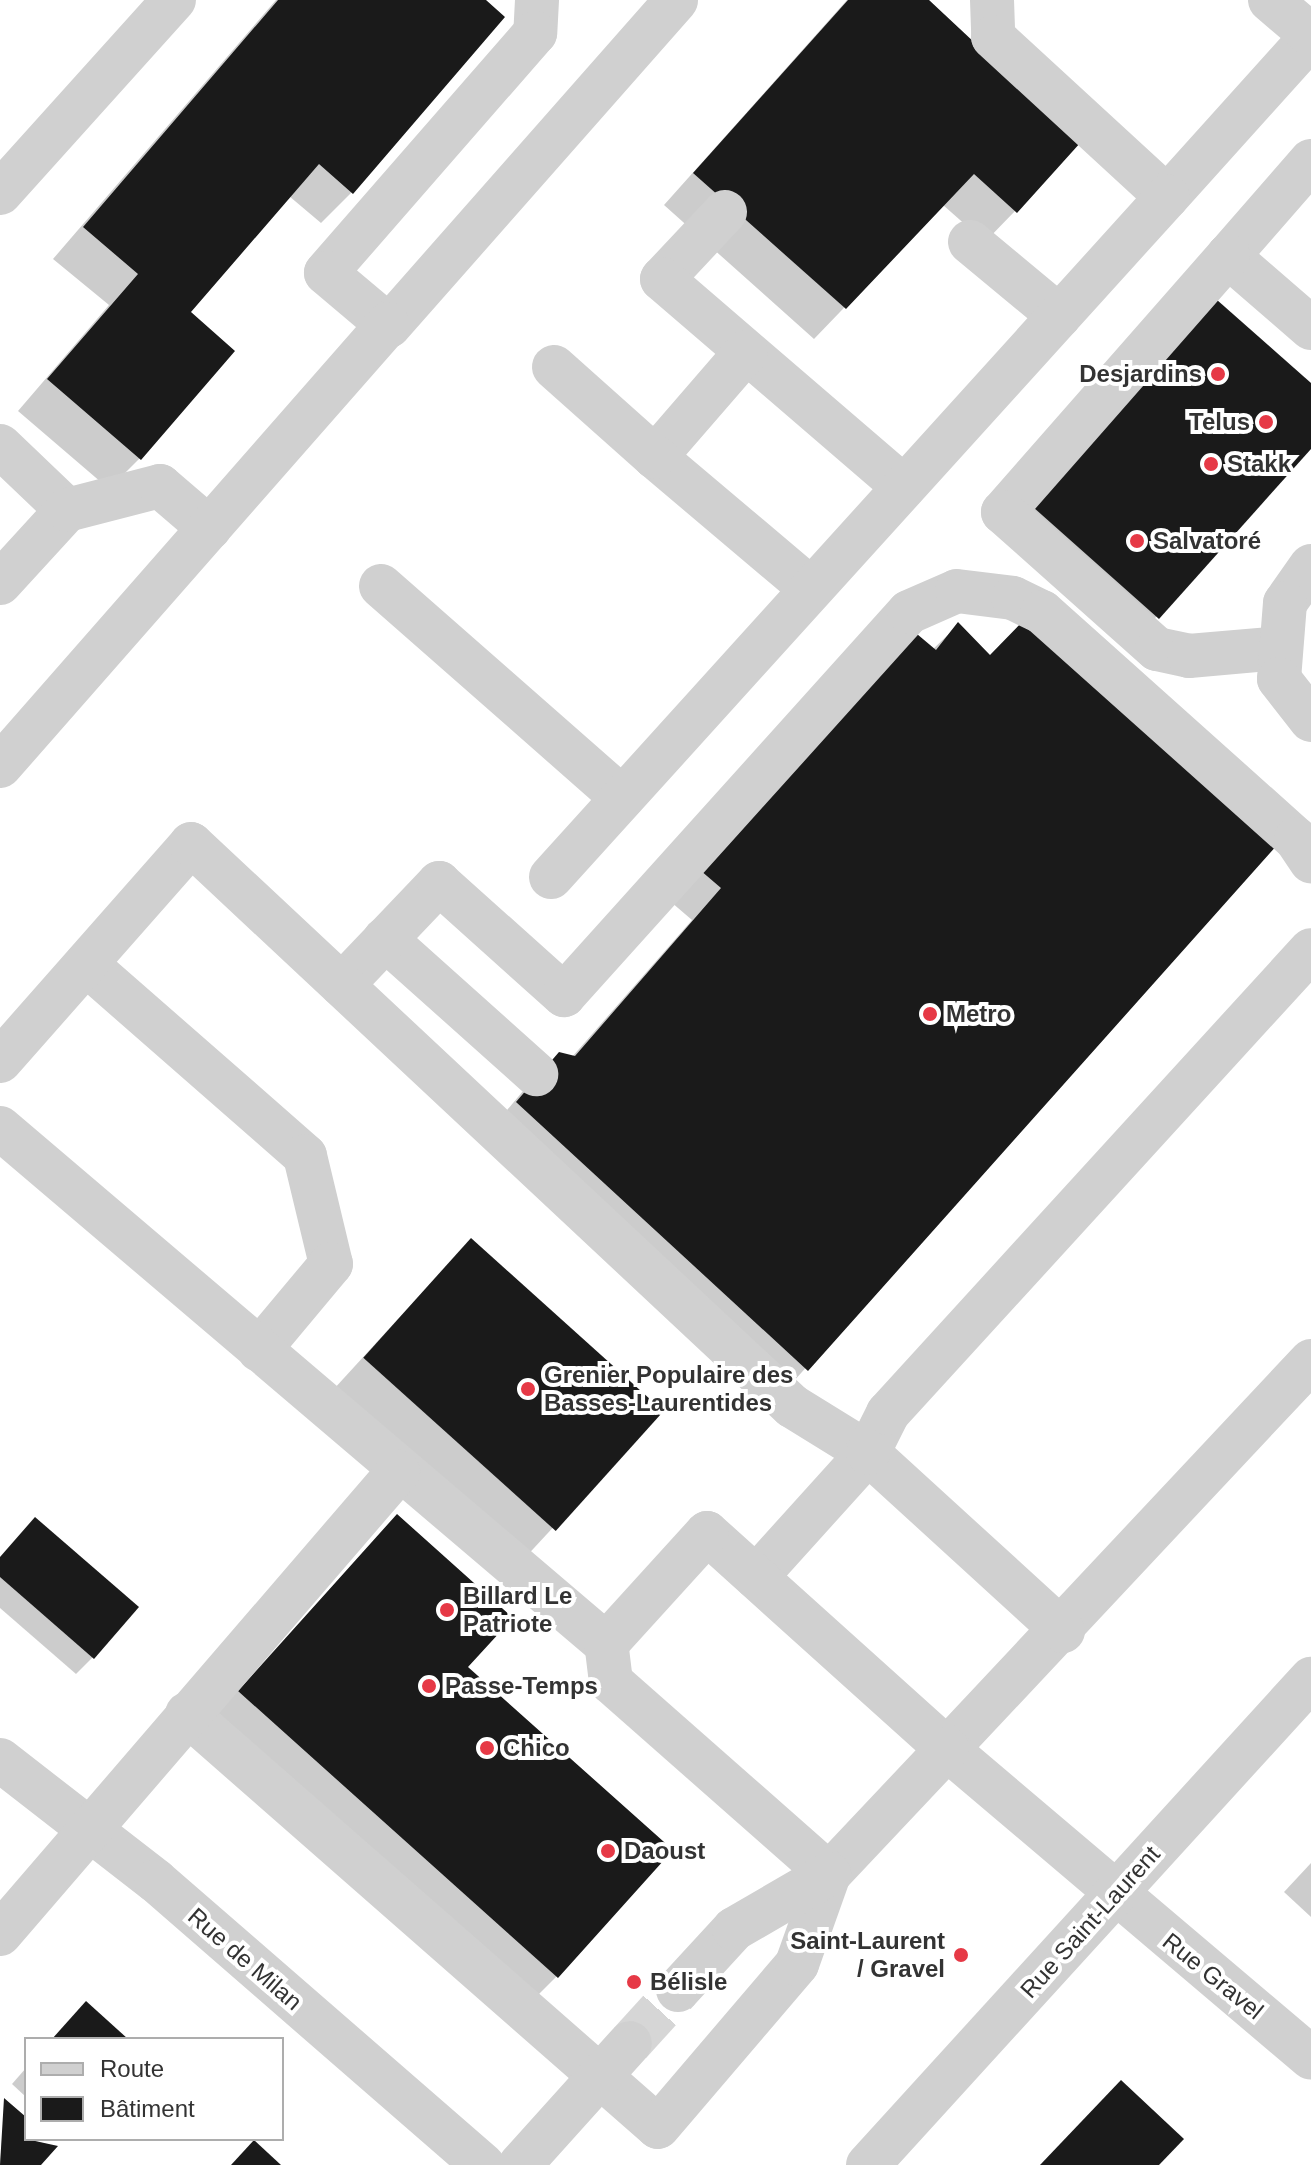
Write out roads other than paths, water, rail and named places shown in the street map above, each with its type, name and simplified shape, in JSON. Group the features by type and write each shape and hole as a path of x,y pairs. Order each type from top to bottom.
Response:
{"street":[{"path":"0,193 174,0"},
{"path":"388,324 326,273 535,33 537,0"},
{"path":"992,0 993,37 1167,197"},
{"path":"551,877 1311,36 1270,0"},
{"path":"0,766 388,324 660,5"},
{"path":"1280,648 1189,656 1157,649 1003,512 1311,161"},
{"path":"725,212 662,279 904,487"},
{"path":"970,242 1059,316"},
{"path":"1228,256 1311,328"},
{"path":"655,457 746,352"},
{"path":"554,367 810,588"},
{"path":"0,446 67,510"},
{"path":"0,583 67,510 160,486 209,528"},
{"path":"1311,566 1285,603 1280,648 1282,691 1311,720"},
{"path":"381,586 622,798"},
{"path":"342,985 439,883 564,995 909,612 957,591 1013,598 1042,612 1296,839 1311,861"},
{"path":"0,1061 191,844 792,1406 868,1453 1063,1631"},
{"path":"385,939 536,1074"},
{"path":"756,1577 868,1453 888,1413 1311,950"},
{"path":"86,964 305,1156 331,1264 259,1350"},
{"path":"0,1128 398,1472 606,1644 611,1682 829,1874"},
{"path":"678,1990 734,1929 829,1874 1038,1648 1063,1631 1311,1361"},
{"path":"0,1934 87,1829 398,1472"},
{"name":"Rue Gravel","path":"606,1644 707,1533 1114,1895 1311,2058"},
{"name":"Rue Saint-Laurent","path":"868,2165 1311,1679"},
{"path":"187,1714 658,2127 797,1964 829,1874"},
{"name":"Rue de Milan","path":"0,1760 87,1829 483,2165"},
{"path":"520,2165 630,2043"}],"tunnel":[{"path":"630,2043 678,1990"}],"place":[{"name":"Desjardins","path":"1218,374"},
{"name":"Telus","path":"1266,422"},
{"name":"Stakk","path":"1211,464"},
{"name":"Salvatoré","path":"1137,541"},
{"name":"Metro","path":"930,1014"},
{"name":"Grenier Populaire des Basses-Laurentides","path":"528,1389"},
{"name":"Billard Le Patriote","path":"447,1610"},
{"name":"Passe-Temps","path":"429,1686"},
{"name":"Chico","path":"487,1748"},
{"name":"Daoust","path":"608,1851"},
{"name":"Saint-Laurent / Gravel","path":"961,1955"},
{"name":"Bélisle","path":"634,1982"}]}
